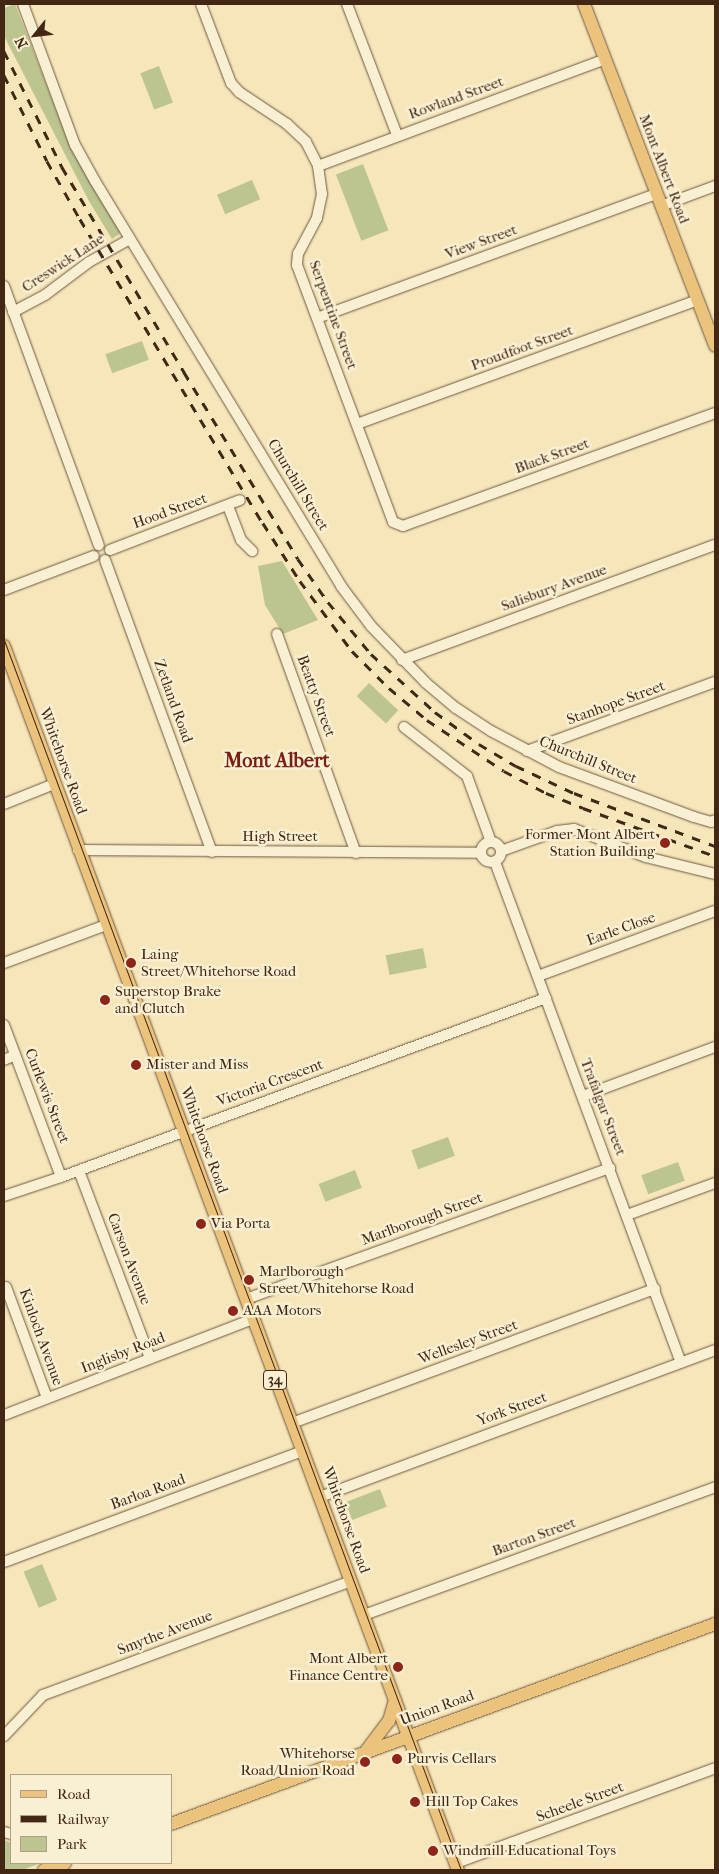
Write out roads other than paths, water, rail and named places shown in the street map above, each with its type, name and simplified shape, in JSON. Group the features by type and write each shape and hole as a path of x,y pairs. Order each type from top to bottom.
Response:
{"main road":[{"name":"Mont Albert Road","path":"584,4 697,300 714,337"},
{"name":"Whitehorse Road","path":"4,646 78,850 457,1867"},
{"name":"Union Road","path":"172,1824 715,1624"},
{"path":"366,1751 389,1721 395,1699"},
{"path":"44,1870 62,1864"}],"street":[{"name":"Churchill Street","path":"23,4 75,144 341,586 371,626 402,660 456,708 527,751 568,770 713,821"},
{"name":"Serpentine Street","path":"201,4 231,83 239,92 293,130 306,142 318,166 322,194 317,218 298,253 297,265 393,522 398,526"},
{"path":"347,4 397,135"},
{"name":"Rowland Street","path":"318,166 605,59"},
{"name":"View Street","path":"317,318 658,200 715,186"},
{"name":"Creswick Lane","path":"13,312 45,294 89,262 130,238"},
{"path":"4,286 99,545"},
{"name":"Proudfoot Street","path":"356,424 697,300"},
{"name":"Black Street","path":"398,526 715,412"},
{"name":"Hood Street","path":"110,550 240,500"},
{"path":"228,506 241,540 252,552"},
{"path":"94,556 100,561 109,557 110,550 106,546 99,545"},
{"path":"94,556 94,551 99,545"},
{"name":"Salisbury Avenue","path":"402,660 715,545"},
{"path":"4,590 94,556"},
{"name":"Zetland Road","path":"105,560 212,852"},
{"name":"Beatty Street","path":"278,634 356,852"},
{"name":"Stanhope Street","path":"527,751 715,682"},
{"path":"404,727 467,776 491,842"},
{"path":"4,804 54,784"},
{"path":"501,851 557,831 574,829 646,857 715,874"},
{"path":"491,842 499,845 501,851 500,858 495,862 485,860 481,853 482,846 491,842"},
{"name":"High Street","path":"78,850 481,853"},
{"name":"Trafalgar Street","path":"495,862 681,1363"},
{"name":"Earle Close","path":"538,976 715,911"},
{"path":"4,963 106,925"},
{"name":"Victoria Crescent","path":"4,1196 79,1171 546,998"},
{"name":"Curlewis Street","path":"4,1025 62,1177"},
{"path":"583,1096 715,1047"},
{"path":"4,1060 15,1055"},
{"name":"Marlborough Street","path":"246,1300 610,1168"},
{"name":"Carson Avenue","path":"79,1171 150,1358"},
{"path":"627,1215 715,1183"},
{"name":"Kinloch Avenue","path":"6,1287 47,1398"},
{"name":"Wellesley Street","path":"292,1422 654,1289"},
{"name":"Inglisby Road","path":"4,1415 253,1320"},
{"name":"York Street","path":"320,1497 715,1350"},
{"name":"Barloa Road","path":"4,1562 303,1451"},
{"name":"Barton Street","path":"364,1615 715,1487"},
{"name":"Smythe Avenue","path":"4,1736 43,1695 351,1581"},
{"name":"Scheele Street","path":"457,1867 715,1768"}],"tram line":[{"path":"4,640 461,1870"}],"railway":[{"path":"4,51 62,167 184,372 298,559 328,602 371,654 435,712 479,744 516,766 574,793 715,846"},
{"path":"4,75 47,161 80,219 263,523 300,581 352,651 389,688 427,720 504,771 546,793 583,808 715,856"}],"place":[{"name":"Former Mont Albert Station Building","path":"665,843"},
{"name":"Laing Street/Whitehorse Road","path":"131,963"},
{"name":"Superstop Brake and Clutch","path":"105,1000"},
{"name":"Mister and Miss","path":"136,1065"},
{"name":"Via Porta","path":"201,1224"},
{"name":"Marlborough Street/Whitehorse Road","path":"249,1280"},
{"name":"AAA Motors","path":"233,1311"},
{"name":"Mont Albert Finance Centre","path":"398,1667"},
{"name":"Purvis Cellars","path":"397,1759"},
{"name":"Whitehorse Road/Union Road","path":"365,1762"},
{"name":"Hill Top Cakes","path":"415,1802"},
{"name":"Windmill Educational Toys","path":"433,1851"}],"district":[{"name":"Mont Albert","path":"277,760"}]}
